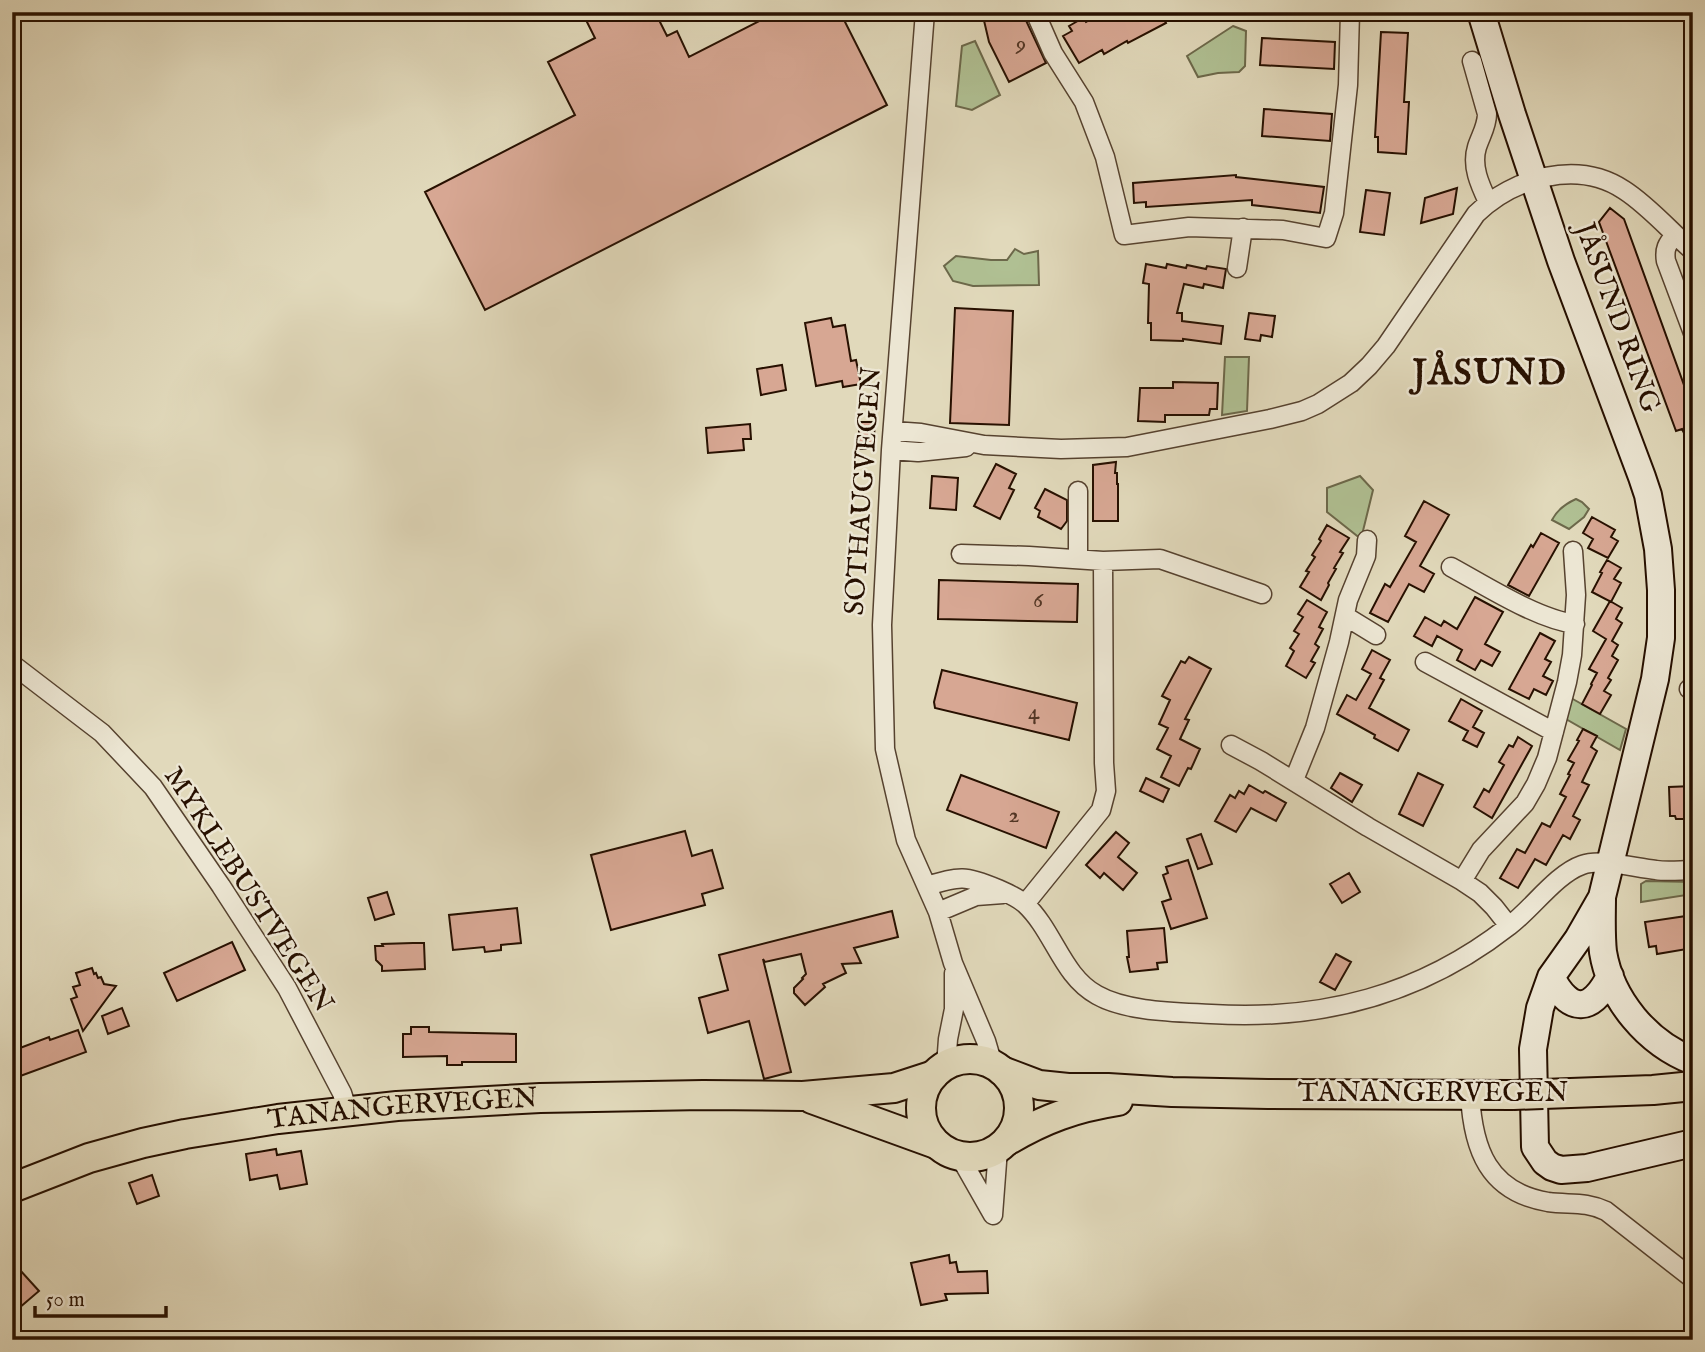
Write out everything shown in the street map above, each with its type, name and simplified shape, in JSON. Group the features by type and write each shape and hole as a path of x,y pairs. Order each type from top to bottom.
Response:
{"main road":[{"name":"JÅSUND RING","path":"1481,12 1533,181 1580,316 1642,477 1652,515 1659,558 1661,616 1657,670 1602,897 1603,951 1610,976 1625,1006 1645,1030 1668,1049 1693,1061"},
{"name":"JÅSUND RING","path":"1602,897 1578,939 1551,977 1536,1021 1533,1049 1535,1147 1545,1162 1561,1170 1587,1168 1693,1143"},
{"path":"1551,977 1568,1002 1578,1005 1597,997 1610,976"},
{"path":"960,1060 974,1060 997,1068 1012,1083 1018,1097 1019,1113 1015,1128 1002,1145 977,1157 960,1157 947,1152 926,1132 921,1117 925,1088 940,1070 960,1060"},
{"name":"TANANGERVEGEN","path":"997,1068 1039,1085 1172,1092 1513,1095 1693,1086"},
{"name":"TANANGERVEGEN","path":"12,1188 89,1158 143,1143 278,1119 443,1103 540,1098 803,1096 894,1088 940,1070"},
{"name":"TANANGERVEGEN","path":"1002,1145 1042,1121 1083,1107 1172,1092"},
{"name":"TANANGERVEGEN","path":"803,1096 936,1144"}],"street":[{"name":"SOTHAUGVEGEN","path":"925,12 891,450 882,625 885,749 906,840 938,912 953,963 997,1068"},
{"path":"1035,12 1053,53 1084,102 1105,157 1124,235 1189,227 1283,230 1326,238 1334,213 1348,85 1350,12"},
{"path":"1472,61 1487,114 1487,122 1476,150 1475,170 1488,202"},
{"path":"893,430 984,445 1061,449 1127,447 1302,411 1351,383 1378,356 1466,228 1488,202 1501,194 1549,176 1580,175 1609,182 1623,189 1693,251"},
{"path":"1237,268 1243,228"},
{"path":"1675,235 1668,243 1665,253 1693,333"},
{"path":"891,450 918,452 984,445"},
{"path":"1078,492 1078,559"},
{"path":"1294,780 1315,728 1353,585 1364,562 1367,540"},
{"path":"1462,881 1481,850 1525,803 1547,758 1572,655 1576,595 1573,551"},
{"path":"961,554 1103,561 1160,559 1262,594"},
{"path":"1025,904 1101,810 1106,791 1103,561"},
{"path":"1451,567 1531,610 1575,624"},
{"path":"1345,616 1376,635"},
{"path":"1425,662 1553,733"},
{"name":"MYKLEBUSTVEGEN","path":"12,664 102,733 153,787 287,988 342,1093 348,1112"},
{"path":"1231,745 1462,881 1480,893 1509,926"},
{"path":"926,886 954,878 975,879 1010,894 1025,904 1042,924 1076,979 1095,995 1115,1004 1253,1016 1312,1011 1351,1004 1425,978 1461,959 1509,926 1561,877 1583,864 1595,862 1659,871 1693,870"},
{"path":"938,912 976,895 1010,894"},
{"name":"SOTHAUGVEGEN","path":"940,1070 954,1009 953,963"},
{"path":"1470,1095 1474,1135 1479,1151 1490,1169 1506,1185 1535,1199 1593,1205 1606,1211 1693,1279"},
{"path":"960,1157 993,1215 1002,1145"}],"green space":[{"path":"1233,26 1246,31 1245,66 1239,72 1198,77 1187,56"},
{"path":"975,41 1000,95 972,110 956,106 962,46"},
{"path":"1015,249 1024,254 1038,251 1039,285 973,286 953,281 944,266 956,256 1007,260"},
{"path":"1225,357 1249,357 1247,411 1222,415"},
{"path":"1360,476 1373,490 1361,539 1327,512 1327,488"},
{"path":"1576,499 1589,509 1584,517 1569,529 1552,520 1556,513"},
{"path":"1571,698 1626,729 1620,750 1566,719"},
{"path":"1646,881 1693,882 1693,894 1641,902 1641,884"}],"building":[{"path":"582,12 655,12 667,36 677,31 689,57 777,12 840,12 887,105 485,310 425,192 575,115 548,62 595,38"},
{"path":"982,12 1023,14 1046,63 1009,82 989,42"},
{"path":"1103,12 1181,12 1128,43 1127,41 1104,54 1102,50 1079,63 1063,36 1072,31 1069,26 1083,18 1086,22"},
{"path":"1381,32 1408,33 1404,102 1409,102 1406,154 1378,152 1378,137 1375,137"},
{"path":"1262,38 1335,42 1334,69 1260,65"},
{"path":"1264,109 1332,114 1330,141 1262,136"},
{"path":"1236,175 1324,187 1320,213 1252,205 1252,200 1146,207 1146,202 1134,203 1133,183"},
{"path":"1457,188 1453,214 1421,223 1425,198"},
{"path":"1366,190 1390,193 1384,235 1360,232"},
{"path":"1610,208 1624,219 1693,410 1693,451 1682,429 1676,431 1599,222"},
{"path":"1146,264 1166,268 1167,264 1186,268 1187,265 1226,269 1223,288 1184,284 1177,313 1182,313 1182,321 1223,326 1221,344 1183,339 1151,340 1151,323 1148,323 1149,284 1143,283"},
{"path":"955,308 1013,311 1009,425 950,423"},
{"path":"1249,313 1275,316 1272,337 1261,335 1260,341 1245,339"},
{"path":"831,318 833,327 845,325 851,361 856,360 861,384 843,387 842,381 816,386 805,323"},
{"path":"782,365 786,390 761,395 757,369"},
{"path":"1173,382 1218,383 1217,409 1210,409 1209,415 1165,415 1165,422 1138,421 1140,388 1173,388"},
{"path":"859,422 874,422 875,449 859,449"},
{"path":"750,424 751,439 743,439 744,450 708,453 706,428"},
{"path":"1116,462 1118,521 1093,521 1093,465"},
{"path":"996,464 1016,474 1009,488 1014,490 1000,519 974,506"},
{"path":"932,476 958,478 956,510 930,508"},
{"path":"1045,489 1067,500 1067,521 1061,529 1038,517 1040,511 1035,508"},
{"path":"1424,501 1449,515 1420,566 1434,574 1424,592 1409,584 1388,622 1370,613 1385,584 1390,587 1416,542 1405,536"},
{"path":"1592,517 1615,530 1611,537 1618,541 1608,558 1588,548 1593,539 1583,533"},
{"path":"1327,525 1349,538 1340,552 1343,553 1321,600 1300,587 1309,572 1306,571 1315,557 1312,555"},
{"path":"1541,533 1559,543 1529,596 1508,585"},
{"path":"1607,560 1621,568 1614,579 1621,583 1611,602 1592,592"},
{"path":"939,580 1078,584 1077,622 938,619"},
{"path":"1475,597 1503,612 1485,644 1500,652 1492,666 1481,660 1475,670 1457,660 1462,650 1437,636 1432,646 1414,636 1425,617 1441,626 1444,621 1457,629"},
{"path":"1307,600 1327,612 1319,627 1323,629 1315,644 1319,647 1311,661 1315,663 1306,678 1286,666 1294,651 1290,648 1299,634 1294,631 1303,617 1298,614"},
{"path":"1610,601 1622,608 1616,619 1622,623 1612,641 1618,645 1612,656 1618,660 1604,691 1611,695 1600,714 1582,704 1597,673 1589,669 1606,639 1593,631"},
{"path":"1540,633 1555,641 1545,659 1551,662 1543,676 1553,681 1546,695 1534,689 1529,699 1509,689"},
{"path":"1372,650 1390,660 1380,678 1384,680 1369,708 1409,730 1398,751 1337,714 1347,695 1356,700 1371,674 1362,669"},
{"path":"1189,657 1211,669 1185,719 1189,720 1180,739 1200,749 1179,786 1161,777 1171,756 1157,749 1168,728 1159,724 1170,700 1162,696 1181,661 1185,663"},
{"path":"942,670 1077,703 1069,740 935,708"},
{"path":"1461,699 1482,711 1473,727 1484,733 1477,747 1463,740 1468,731 1449,721"},
{"path":"1583,729 1597,736 1591,747 1597,751 1582,782 1589,785 1573,816 1580,820 1570,839 1563,835 1546,865 1535,859 1518,888 1500,878 1517,849 1525,853 1542,823 1550,827 1566,797 1560,794 1574,763 1568,760"},
{"path":"1518,737 1532,746 1492,818 1474,807 1484,789 1489,792 1504,765 1499,762 1509,745 1513,747"},
{"path":"1340,773 1362,785 1352,802 1331,788"},
{"path":"1418,773 1443,785 1423,826 1399,814"},
{"path":"961,775 1059,812 1046,848 947,810"},
{"path":"1146,778 1169,789 1163,802 1140,791"},
{"path":"1249,785 1286,803 1276,821 1251,808 1236,832 1215,821 1230,795 1235,798 1239,791 1244,794"},
{"path":"1693,786 1693,819 1676,819 1675,816 1670,816 1669,787"},
{"path":"685,831 692,856 712,850 723,888 702,894 705,905 611,930 591,855"},
{"path":"1116,832 1129,843 1118,857 1137,873 1123,890 1104,873 1100,878 1086,865"},
{"path":"1201,834 1212,864 1198,869 1187,839"},
{"path":"1188,860 1207,918 1171,929 1162,902 1171,899 1163,875 1168,873 1166,867"},
{"path":"1349,873 1360,892 1342,903 1330,884"},
{"path":"387,892 394,914 375,920 368,898"},
{"path":"517,908 521,943 501,945 501,950 485,952 484,947 453,950 449,915"},
{"path":"892,911 898,937 854,948 861,963 842,964 846,973 823,984 825,987 805,1005 794,993 794,988 806,974 801,954 765,962 763,959 791,1072 764,1079 749,1021 708,1033 699,998 728,990 719,955"},
{"path":"1693,915 1693,948 1657,954 1656,946 1649,947 1645,922"},
{"path":"1164,928 1167,962 1157,963 1158,969 1130,972 1127,931"},
{"path":"232,942 245,970 177,1001 164,973"},
{"path":"424,943 425,969 382,971 382,966 376,960 375,946"},
{"path":"1336,954 1351,962 1335,990 1320,982"},
{"path":"92,968 104,984 116,986 83,1031 71,999 77,997 73,987 80,985 76,973"},
{"path":"122,1008 129,1026 108,1034 102,1016"},
{"path":"411,1027 429,1027 429,1032 516,1034 516,1062 462,1062 462,1065 447,1065 447,1056 403,1057 403,1034 411,1034"},
{"path":"78,1030 86,1052 12,1079 12,1051 49,1037 50,1040"},
{"path":"276,1149 277,1155 301,1151 307,1184 280,1189 277,1175 250,1180 246,1154"},
{"path":"152,1175 159,1196 137,1204 129,1183"},
{"path":"949,1255 950,1263 956,1262 958,1272 987,1271 988,1293 945,1294 947,1300 921,1305 911,1263"},
{"path":"20,1270 39,1291 12,1314 12,1277"}],"district":[{"name":"JÅSUND","path":"1490,374"}]}
